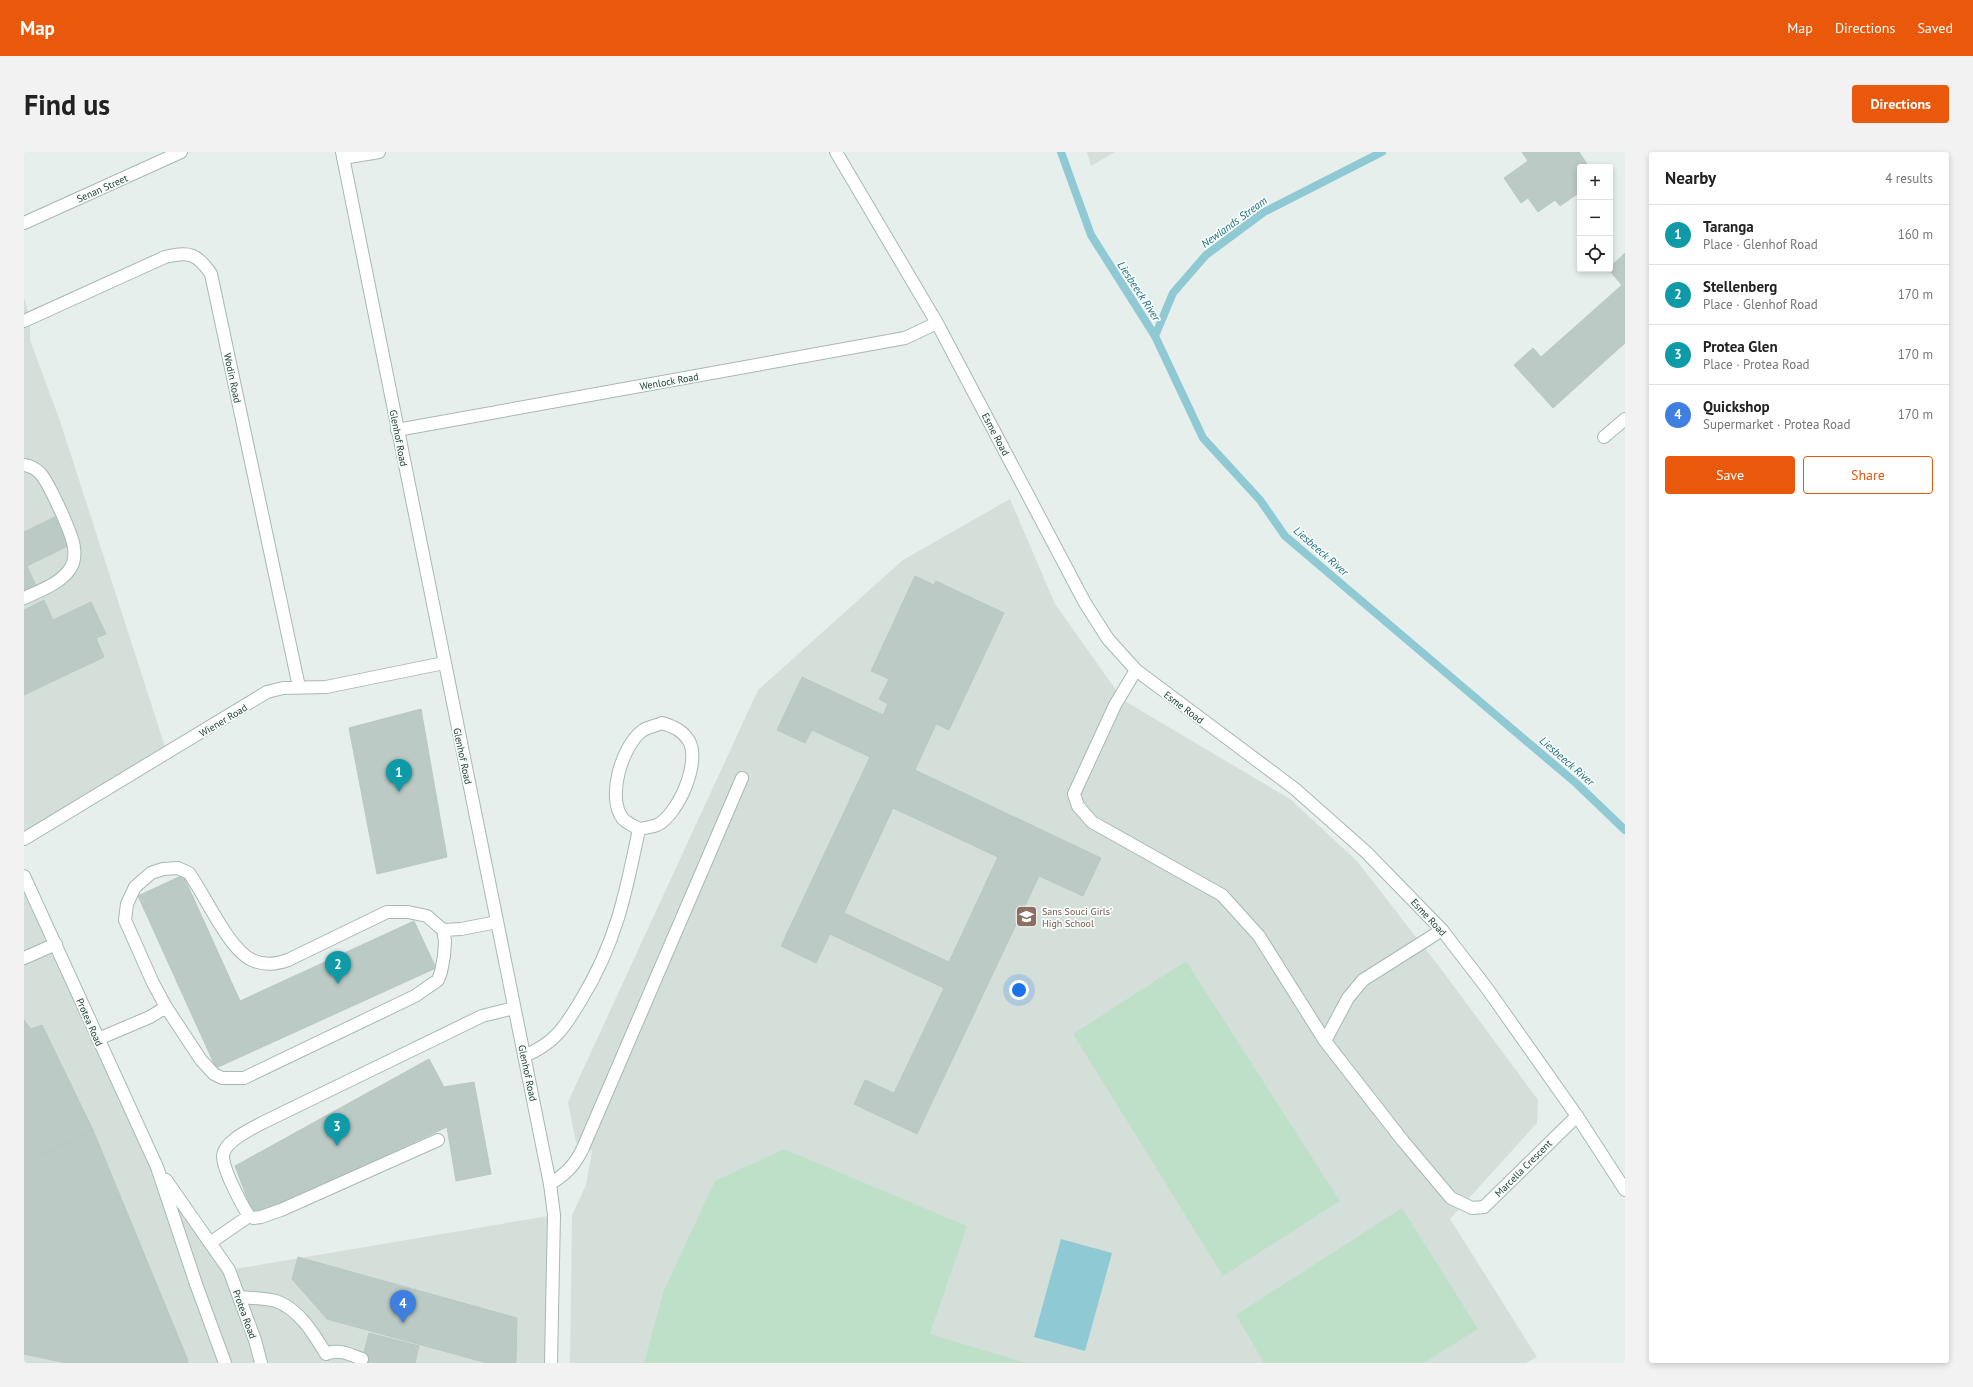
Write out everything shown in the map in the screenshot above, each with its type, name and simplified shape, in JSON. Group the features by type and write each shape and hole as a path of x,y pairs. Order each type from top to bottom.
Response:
{"street":[{"name":"Senan Street","path":"24,223 181,152"},
{"path":"343,155 379,152"},
{"name":"Esme Road","path":"836,152 937,323 1085,604 1108,639 1136,670 1295,789 1366,852 1442,930 1486,987 1577,1116 1625,1190"},
{"name":"Glenhof Road","path":"343,155 397,430 550,1184 554,1215 551,1363"},
{"name":"Wodin Road","path":"24,321 165,257 188,253 198,258 206,266 210,274 299,687"},
{"name":"Wenlock Road","path":"397,430 905,338 937,323"},
{"path":"1604,438 1625,419"},
{"path":"24,465 35,469 41,474 51,492 74,547 74,558 70,569 57,582 24,598"},
{"name":"Wiener Road","path":"24,839 268,692 283,688 326,687 444,663"},
{"path":"1136,670 1115,705 1074,794 1078,806 1092,822 1222,895 1259,936 1325,1041 1348,998 1363,980 1442,930"},
{"path":"662,723 680,729 690,743 693,761 681,797 667,818 657,825 639,829 624,819 617,807 619,765 629,746 642,731 662,723"},
{"path":"550,1184 565,1175 583,1148 742,778"},
{"path":"524,1056 542,1049 557,1036 595,977 609,946 623,904 639,829"},
{"path":"178,868 189,873 235,946 251,960 265,964 275,964 288,960 387,912 408,912 427,916 443,930 445,941 441,972 438,980 432,985 415,996 244,1078 222,1078 214,1074 202,1060 166,1008 153,983 125,920 127,904 135,887 151,873 162,869 178,868"},
{"name":"Protea Road","path":"24,876 157,1167 196,1284 225,1363"},
{"path":"443,930 461,929 497,922"},
{"path":"24,958 56,944"},
{"path":"98,1039 150,1017 166,1008"},
{"path":"438,1140 271,1214 257,1218 249,1216 240,1203 225,1168 223,1158 224,1152 238,1137 262,1123 482,1016 514,1008"},
{"name":"Marcella Crescent","path":"1325,1041 1403,1141 1451,1198 1464,1206 1472,1208 1484,1207 1577,1116"},
{"name":"Protea Road","path":"157,1167 229,1270 261,1363"},
{"path":"210,1243 249,1216"},
{"path":"239,1297 275,1301 288,1307 302,1321 324,1358 333,1351 362,1359"}],"shaded area":[{"path":"1087,152 1115,152 1091,166"},
{"path":"24,298 30,318 30,340 60,421 167,753 24,839"},
{"name":"Sans Souci Girls' High School","path":"1010,499 1055,604 1123,700 1290,799 1357,861 1444,973 1538,1100 1537,1123 1450,1219 1537,1357 1526,1363 570,1363 572,1215 586,1185 592,1151 576,1143 568,1102 758,690 903,560"},
{"path":"24,876 157,1167 229,1270 554,1215 551,1363 24,1363"}],"green space":[{"path":"1186,961 1340,1201 1223,1276 1073,1034"},
{"path":"784,1149 967,1226 930,1334 1026,1363 644,1363 664,1290 715,1181"},
{"path":"1402,1208 1478,1329 1424,1363 1264,1363 1236,1315"}],"water":[{"path":"1061,1239 1112,1253 1085,1351 1034,1337"}],"building":[{"path":"1522,152 1579,152 1587,164 1577,164 1577,194 1560,206 1555,200 1538,212 1528,198 1521,203 1504,178 1528,161"},
{"path":"1625,253 1625,343 1553,408 1514,365 1533,348 1541,357 1622,285 1611,272 1613,272 1613,264"},
{"path":"55,517 68,546 27,566 37,588 24,594 24,532"},
{"path":"915,576 934,585 936,581 1004,613 949,730 936,724 915,770 1101,858 1083,896 1039,876 917,1134 854,1104 865,1080 894,1093 944,988 830,934 816,963 781,946 870,757 812,730 805,743 777,730 802,677 883,715 888,704 879,699 889,679 871,671","holes":["893,808 998,857 949,962 844,913"]},
{"path":"44,600 53,620 91,602 106,634 96,638 104,657 24,695 24,610"},
{"path":"421,709 447,857 377,874 349,728"},
{"path":"183,875 240,1001 414,921 436,968 216,1068 138,896"},
{"path":"24,1020 31,1029 42,1025 93,1130 36,1158 24,1155"},
{"path":"429,1059 444,1087 474,1082 491,1174 456,1181 447,1127 254,1216 235,1166"},
{"path":"93,1130 188,1363 66,1363 24,1354 24,1155 36,1158"},
{"path":"298,1257 517,1318 516,1363 487,1363 327,1319 292,1279"},
{"path":"369,1333 419,1346 415,1363 361,1363"}],"waterway":[{"name":"Liesbeeck River","path":"1061,152 1091,235 1155,336 1203,438 1260,500 1285,536 1577,784 1625,830"},
{"name":"Newlands Stream","path":"1155,336 1173,293 1206,255 1264,212 1382,152"}],"place":[{"name":"Taranga","path":"399,792"},
{"name":"Sans Souci Girls' High School","path":"1027,917"},
{"name":"Stellenberg","path":"338,984"},
{"name":"Protea Glen","path":"337,1146"},
{"name":"Quickshop","path":"403,1323"}]}
